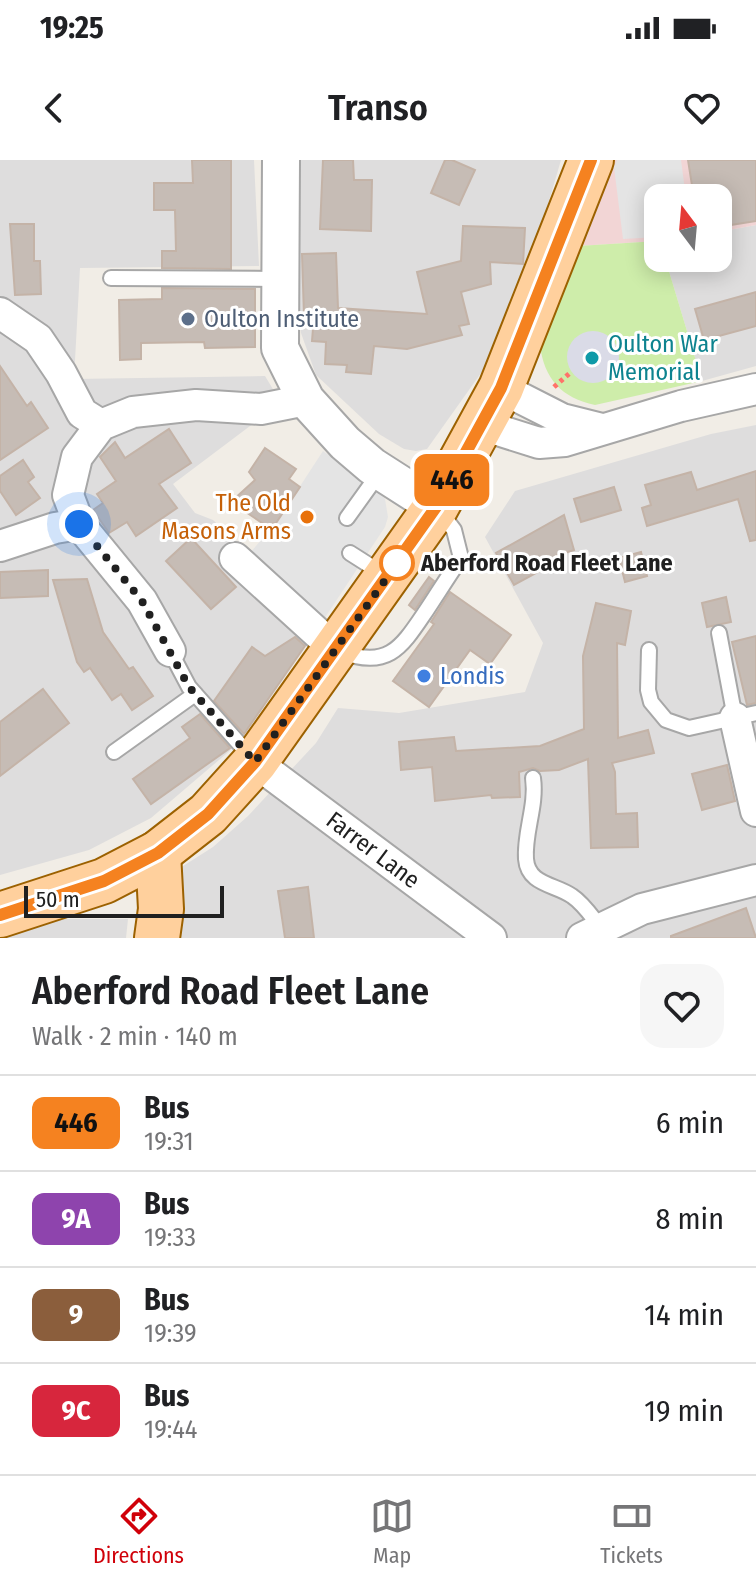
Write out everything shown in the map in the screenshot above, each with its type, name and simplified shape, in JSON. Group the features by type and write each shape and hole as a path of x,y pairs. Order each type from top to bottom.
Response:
{"main road":[{"path":"0,915 104,881 158,853 208,814 255,762 436,507 491,406 591,160"},
{"path":"157,938 161,909 158,853"}],"street":[{"path":"281,160 280,348 306,400 345,443 380,471 436,507"},
{"path":"0,313 38,339 82,413 101,425"},
{"path":"491,406 539,443 565,441 681,406 756,389"},
{"path":"170,651 142,601 79,524 68,495 77,457 101,425 133,412 196,405 261,409 306,400"},
{"path":"491,406 605,429"},
{"path":"0,546 55,528 79,524"},
{"path":"235,558 335,649"},
{"path":"745,715 756,811"},
{"name":"Farrer Lane","path":"255,762 491,938"},
{"path":"592,933 642,909 756,880"}],"lane":[{"path":"111,278 279,279"},
{"path":"347,518 380,471"},
{"path":"335,649 359,659 383,656 402,646 461,558 454,530 436,507"},
{"path":"350,553 387,577"},
{"path":"649,650 648,690 651,702 666,720 689,728 745,715 719,633"},
{"path":"170,651 180,673 195,694 255,762"},
{"path":"114,752 195,694"},
{"path":"533,778 536,794 526,857 528,868 534,878 571,895 592,933"}],"shaded area":[{"path":"0,160 254,160 259,266 80,268 74,379 265,376 291,419 258,420 173,484 195,513 213,520 322,622 233,748 151,818 89,850 0,875"},
{"path":"299,160 561,160 546,211 486,366 427,449 404,449 379,434 316,375 301,333 296,231"},
{"path":"614,160 756,160 756,225 732,229 732,184 644,184 644,242 578,246"},
{"path":"617,160 681,160 684,184 644,184 644,238 623,239 614,167"},
{"path":"756,225 756,366 702,381 669,272 732,272 732,229"},
{"path":"593,331 612,338 619,357 612,376 593,383 574,376 567,357 574,338"},
{"path":"756,425 756,938 173,938 180,868 213,847 248,816 316,743 338,708 399,713 525,692 543,643 485,537 515,491 711,434"},
{"path":"323,451 379,491 385,499 388,517 385,527 322,622 249,554 276,523"},
{"path":"62,919 128,919 126,938 0,938 0,935"}],"green space":[{"path":"644,242 644,272 669,272 702,381 595,405 573,397 557,385 546,368 540,345 578,246"}],"building":[{"path":"192,160 231,160 231,269 162,268 162,251 176,251 175,210 154,210 154,183 193,183"},
{"path":"323,160 353,160 354,180 372,180 371,231 320,229"},
{"path":"445,160 475,170 459,205 431,193"},
{"path":"688,160 756,160 756,221 732,225 732,184 692,184"},
{"path":"10,224 34,224 34,261 40,261 41,294 15,295"},
{"path":"463,226 525,228 523,264 490,262 491,284 461,292 469,324 459,326 462,335 407,349 374,346 371,374 346,372 347,365 325,364 326,342 312,341 314,316 304,316 302,254 336,253 338,308 427,314 417,272 461,261"},
{"name":"Oulton Institute","path":"162,288 255,289 255,347 205,348 204,342 141,343 141,359 120,360 119,300 162,299"},
{"path":"756,292 756,326 704,340 695,309"},
{"path":"0,366 27,406 31,402 48,428 0,460"},
{"path":"169,429 191,463 159,484 177,508 136,536 127,522 109,533 93,510 103,503 97,494 116,481 100,457 115,442 125,458"},
{"path":"265,448 296,469 289,479 300,487 276,523 265,525 231,502 255,480 249,472"},
{"path":"23,460 34,477 28,482 40,498 16,515 0,491 0,476"},
{"path":"756,471 756,540 750,541 738,499 647,526 642,508 651,505 645,485 691,472 697,490"},
{"path":"614,487 621,510 581,522 574,499"},
{"path":"564,515 574,550 555,556 558,561 514,585 496,553"},
{"path":"191,538 236,587 211,609 166,561"},
{"path":"641,552 647,576 625,582 619,558"},
{"path":"48,570 48,596 0,598 0,572"},
{"path":"429,577 434,581 415,610 409,605"},
{"path":"87,579 103,632 153,696 132,710 121,694 112,700 90,668 84,672 77,662 53,580"},
{"path":"450,592 511,635 490,664 470,650 429,707 393,681 434,624 431,622"},
{"path":"726,597 731,622 707,627 702,603"},
{"path":"596,603 631,611 625,645 617,643 618,738 648,730 654,753 612,763 616,814 637,813 638,847 591,848 588,759 559,770 540,771 533,768 519,772 520,797 492,798 491,795 435,801 432,767 401,770 399,742 454,737 456,751 540,746 584,729 583,656"},
{"path":"756,636 756,703 747,705 732,642"},
{"path":"295,637 305,646 244,734 214,701 252,647 265,656"},
{"path":"43,689 69,723 0,776 0,722"},
{"path":"200,714 230,748 151,804 133,779 190,738 182,727"},
{"path":"727,765 735,801 702,810 692,774"},
{"path":"308,887 314,938 285,938 278,891"},
{"path":"746,908 756,938 671,938 671,936"}],"bus line":[{"name":"446","path":"0,915 104,881 158,853 208,814 255,762 436,507 482,425 501,388 591,160"}],"place":[{"name":"Oulton Institute","path":"188,319"},
{"name":"Oulton War Memorial","path":"592,358"},
{"name":"The Old Masons Arms","path":"307,517"},
{"name":"Aberford Road Fleet Lane","path":"397,563"},
{"name":"Londis","path":"424,676"}],"route":[{"path":"79,524 142,601 189,687 255,762 401,558 397,563"}]}
